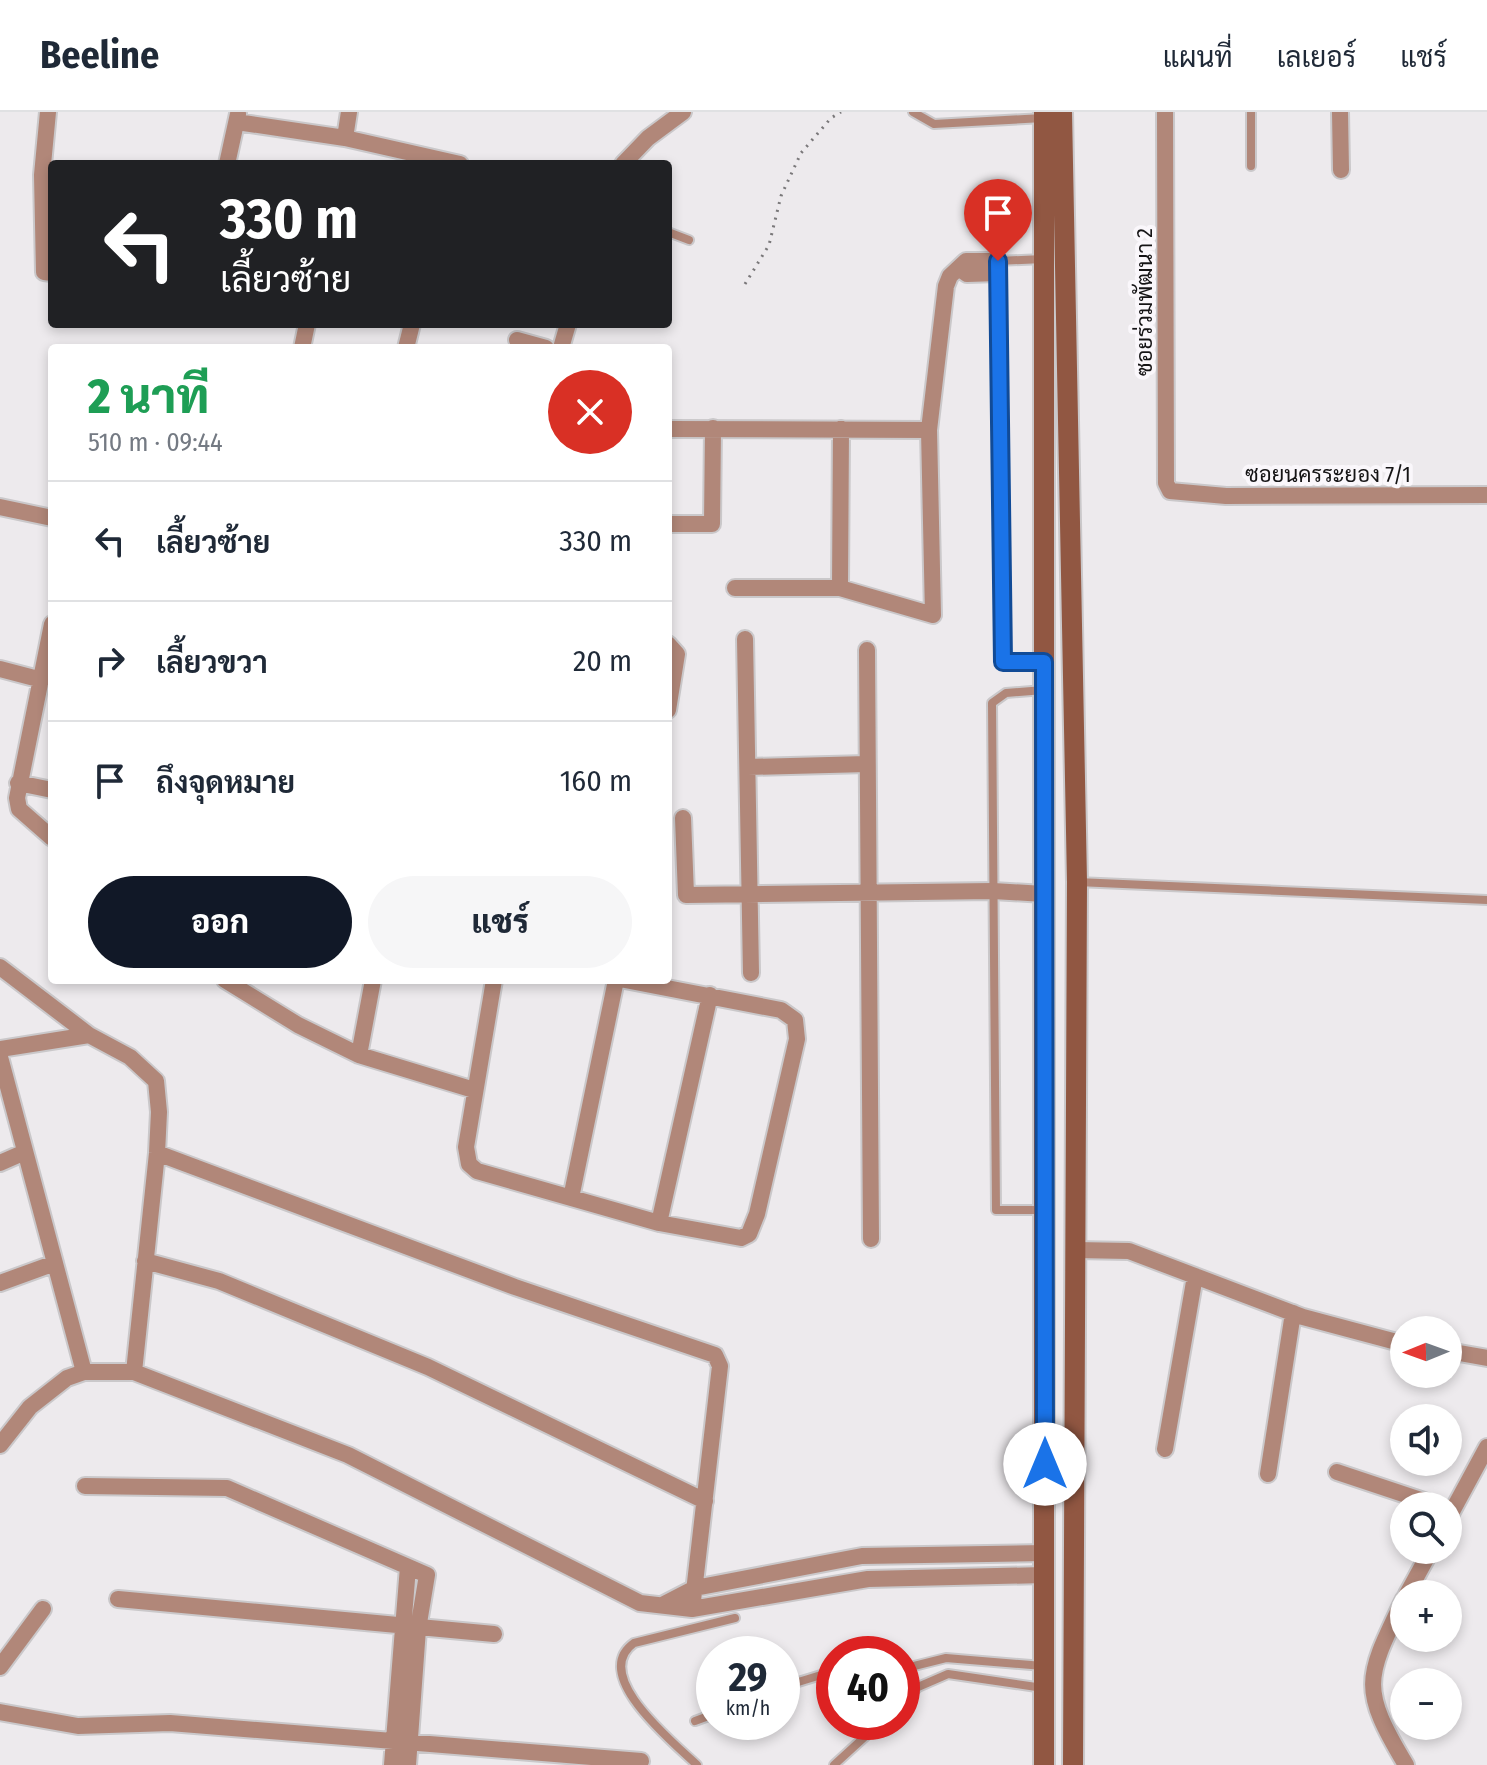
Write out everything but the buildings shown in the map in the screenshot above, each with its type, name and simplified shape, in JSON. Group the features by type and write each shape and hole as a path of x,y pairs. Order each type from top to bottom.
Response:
{"street":[{"path":"48,112 44,272 48,272"},
{"path":"345,138 349,112"},
{"path":"627,160 648,138 683,112"},
{"name":"ซอยร่วมพัฒนา 2","path":"1165,112 1166,483 1170,491"},
{"path":"1340,112 1341,170"},
{"path":"1044,1765 1045,259 1050,114"},
{"path":"1050,114 1077,882 1073,1765"},
{"path":"228,160 237,117 442,160"},
{"path":"735,588 840,588 933,615 929,430 946,286 959,268 967,274 998,267"},
{"path":"672,524 712,524 713,428"},
{"path":"672,429 929,430"},
{"path":"840,588 841,429"},
{"name":"ซอยนครระยอง 7/1","path":"1170,491 1226,496 1487,495"},
{"path":"0,507 48,517"},
{"path":"745,639 751,973"},
{"path":"672,646 677,654 672,685"},
{"path":"867,650 871,1239"},
{"path":"0,669 46,674 18,783 19,809 48,834"},
{"path":"748,767 867,764"},
{"path":"18,783 48,789"},
{"path":"683,818 686,895 993,891 1044,894"},
{"path":"0,967 89,1035 130,1057 156,1081 159,1112 157,1153 134,1372"},
{"path":"231,984 298,1025 359,1055 474,1090"},
{"path":"359,1055 372,984"},
{"path":"493,984 466,1147 466,1160 472,1167 659,1223 730,1238 749,1234 757,1214 797,1039 795,1020 787,1012 648,984"},
{"path":"571,1198 615,984"},
{"path":"659,1223 710,995"},
{"path":"0,1049 89,1035"},
{"path":"0,1057 84,1372"},
{"path":"1044,1081 1077,1081"},
{"path":"0,1163 25,1152"},
{"path":"157,1153 515,1287 715,1355 720,1366 692,1609"},
{"path":"1076,1250 1129,1251 1293,1313 1390,1340"},
{"path":"145,1261 219,1281 428,1367 705,1501"},
{"path":"0,1283 55,1263"},
{"path":"1165,1449 1195,1276"},
{"path":"1268,1474 1293,1313"},
{"path":"1462,1354 1487,1358"},
{"path":"0,1445 30,1407 53,1387 84,1372 134,1372 348,1455 513,1536 616,1594 640,1603 692,1609 868,1579 1044,1575"},
{"path":"1459,1492 1487,1447"},
{"path":"1337,1472 1393,1492"},
{"path":"85,1486 227,1488 427,1575 410,1627"},
{"path":"664,1604 695,1588 862,1556 1044,1553"},
{"path":"408,1567 410,1627 402,1742 408,1765"},
{"path":"118,1599 494,1634"},
{"path":"0,1667 43,1609"},
{"path":"1390,1628 1376,1657 1371,1693 1383,1728 1406,1765"},
{"path":"0,1712 78,1726 170,1723 641,1761"},
{"path":"392,1765 402,1742"}],"lane":[{"path":"913,112 934,124 1050,114"},
{"path":"1251,112 1251,166"},
{"path":"672,234 689,240"},
{"path":"1044,662 1003,662 998,267 1045,259"},
{"path":"1045,690 1006,693 992,703 996,1210 1045,1210"},
{"path":"1077,882 1487,900"},
{"path":"697,1765 655,1726 625,1689 621,1660 626,1649 634,1643 735,1618"},
{"path":"920,1665 946,1658 1044,1666"},
{"path":"920,1686 948,1674 1044,1688"},
{"path":"834,1765 861,1740"}],"path":[{"path":"745,284 769,245 781,196 801,153 841,112"}],"route":[{"path":"998,261 1003,662 1044,662 1045,1464"}]}
